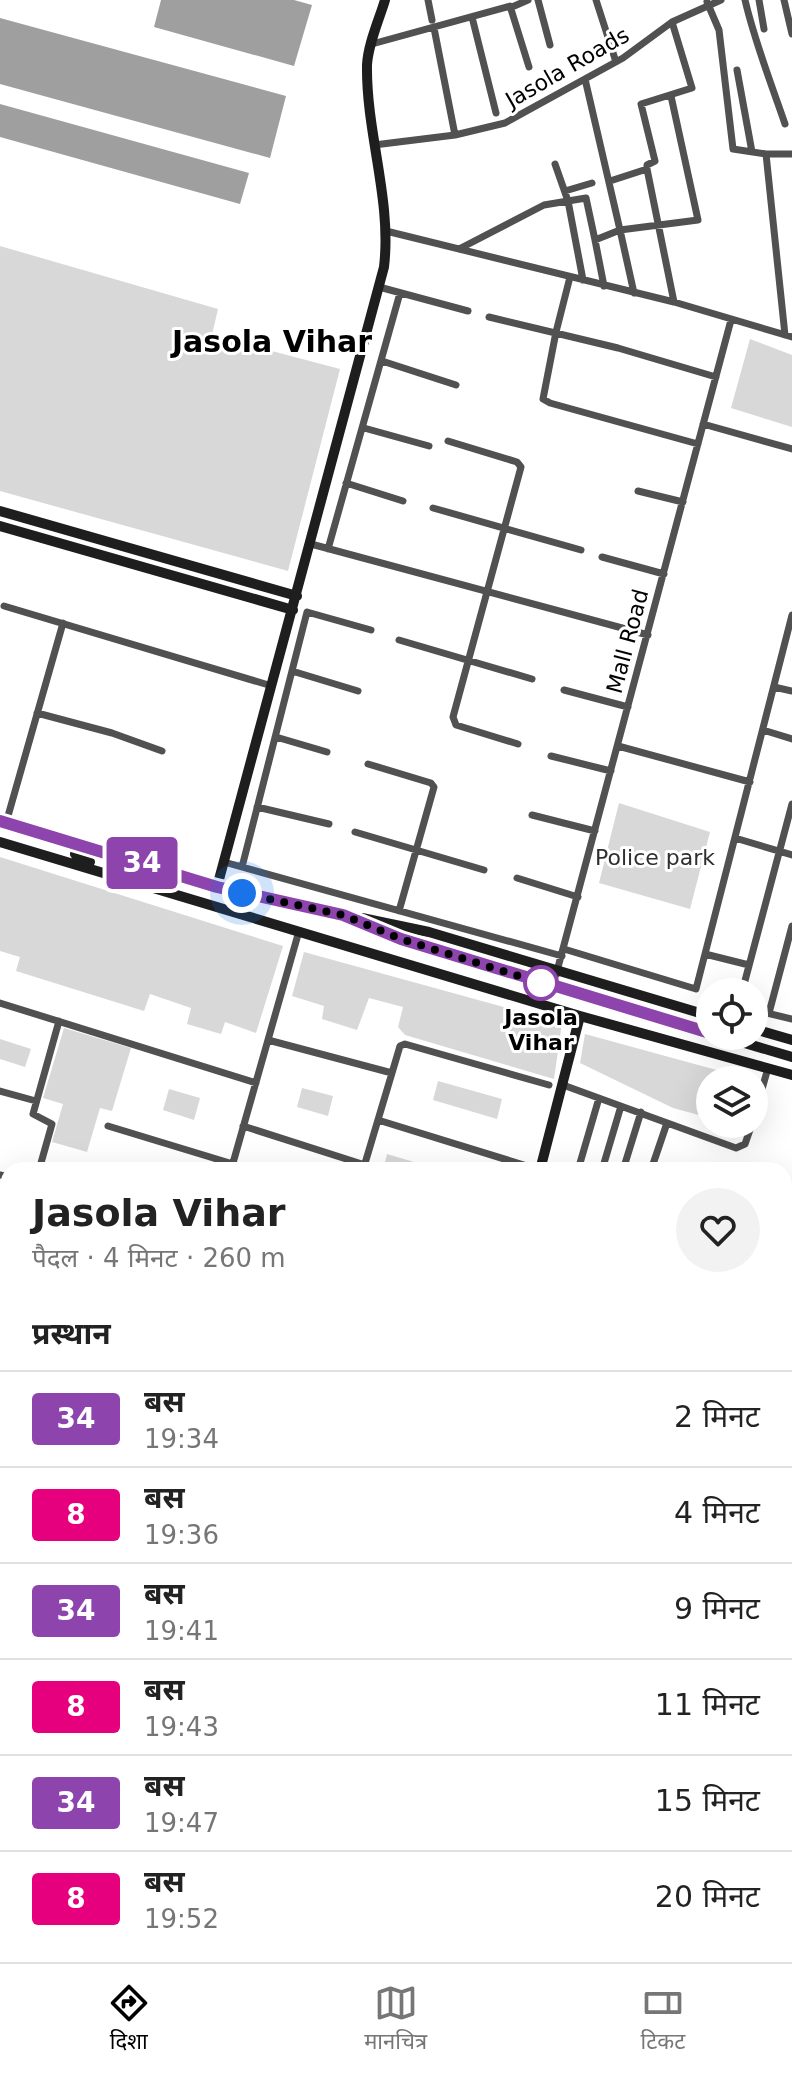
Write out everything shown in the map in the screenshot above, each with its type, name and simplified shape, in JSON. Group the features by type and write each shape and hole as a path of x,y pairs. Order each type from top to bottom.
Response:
{"street":[{"path":"217,887 311,544 386,251 367,62 385,0"},
{"path":"428,0 455,135"},
{"path":"372,44 433,24 472,17 508,5 512,7 528,0"},
{"path":"538,0 550,45"},
{"path":"596,0 616,62"},
{"name":"Jasola Roads","path":"374,145 455,135 505,123 616,62 672,22 707,2 721,0"},
{"path":"745,0 755,42 785,124"},
{"path":"759,0 764,29"},
{"path":"784,0 792,34"},
{"path":"707,2 719,30 732,147 734,150 766,154 792,154"},
{"path":"512,7 529,67"},
{"path":"472,17 496,113"},
{"path":"672,22 693,87 641,104 655,161 647,165 647,169 674,302"},
{"path":"737,70 752,152"},
{"path":"585,79 634,293"},
{"path":"595,240 620,230 698,220 671,96"},
{"path":"386,231 674,302 788,336 766,154"},
{"path":"555,164 568,201 583,280"},
{"path":"610,181 647,169"},
{"path":"565,191 592,183"},
{"path":"459,249 544,205 587,198 604,286"},
{"path":"570,277 542,396 546,401 698,444"},
{"path":"379,287 468,311"},
{"path":"328,549 400,293"},
{"path":"489,317 556,332 716,377"},
{"name":"Mall Road","path":"553,986 731,320"},
{"path":"382,361 456,385"},
{"path":"703,424 792,449"},
{"path":"364,428 429,446"},
{"path":"448,441 520,463 454,722 518,744"},
{"path":"346,483 403,501"},
{"path":"638,491 683,502"},
{"path":"433,508 581,550"},
{"path":"0,511 297,596"},
{"path":"0,526 293,610"},
{"path":"311,544 648,635"},
{"path":"602,557 664,574"},
{"path":"4,606 272,686"},
{"path":"242,867 307,612 371,630"},
{"path":"224,862 696,989 774,687 789,641 792,615"},
{"path":"63,623 3,822 217,887 406,926 696,1012"},
{"path":"399,640 532,679"},
{"path":"292,671 358,691"},
{"path":"774,687 792,691"},
{"path":"564,690 628,707"},
{"path":"37,713 112,733 162,751"},
{"path":"763,730 792,739"},
{"path":"276,737 327,752"},
{"path":"618,746 750,782"},
{"path":"551,756 611,771"},
{"path":"368,764 433,784 434,790 399,911"},
{"path":"746,978 792,804"},
{"path":"257,807 329,824"},
{"path":"532,815 595,831"},
{"path":"16,846 58,853 62,849 60,844 28,833 21,827"},
{"path":"355,832 484,870"},
{"path":"735,838 792,855"},
{"path":"0,842 580,1016 761,1066"},
{"path":"120,856 111,858 81,850 75,854 78,858 112,868 127,879"},
{"path":"517,878 578,897"},
{"path":"343,915 401,939 696,1029"},
{"path":"792,926 769,1013 792,1019"},
{"path":"233,1162 299,931"},
{"path":"705,954 749,965"},
{"path":"0,1003 256,1083"},
{"path":"542,1162 580,1016"},
{"path":"41,1162 52,1124 35,1116 36,1101 59,1021"},
{"path":"768,1033 792,1040"},
{"path":"268,1040 392,1073"},
{"path":"365,1162 400,1046 405,1044 549,1085"},
{"path":"768,1050 792,1057"},
{"path":"768,1068 792,1075"},
{"path":"563,1085 696,1134"},
{"path":"0,1091 36,1101"},
{"path":"580,1162 599,1098"},
{"path":"604,1162 621,1106"},
{"path":"625,1162 641,1112"},
{"path":"378,1120 514,1162"},
{"path":"654,1162 667,1123"},
{"path":"108,1126 217,1162"},
{"path":"243,1126 349,1162"},
{"path":"708,1138 736,1148 745,1144 747,1138"}],"green space":[{"path":"0,246 218,309 212,335 340,369 288,571 0,491"},
{"path":"750,339 792,355 792,427 731,408"},
{"name":"Police park","path":"619,803 710,832 690,909 599,883"},
{"path":"0,857 283,946 256,1033 225,1022 221,1034 187,1024 191,1008 150,994 144,1011 16,971 20,957 0,951"},
{"path":"304,952 562,1023 554,1079 405,1035 398,1027 403,1007 369,998 357,1030 322,1019 324,1006 292,996"},
{"path":"64,1028 131,1048 112,1111 100,1108 87,1152 52,1142 63,1104 43,1098"},
{"path":"585,1034 702,1066 696,1066 696,1114 673,1108 580,1063"},
{"path":"0,1039 31,1049 25,1067 0,1059"},
{"path":"438,1081 502,1099 497,1119 433,1100"},
{"path":"302,1088 333,1096 328,1116 297,1107"},
{"path":"169,1089 200,1098 194,1120 163,1110"},
{"path":"387,1154 414,1162 385,1162"}],"shaded area":[{"path":"161,0 294,0 312,5 294,66 154,27"},
{"path":"0,18 286,96 270,158 0,84"},
{"path":"0,104 249,173 240,204 0,137"}],"bus line":[{"name":"34","path":"0,821 217,887 343,915 401,939 696,1029"}],"place":[{"name":"Jasola Vihar","path":"541,983"}],"district":[{"name":"Jasola Vihar","path":"272,342"}],"route":[{"path":"242,893 343,915 401,939 541,983"}]}
